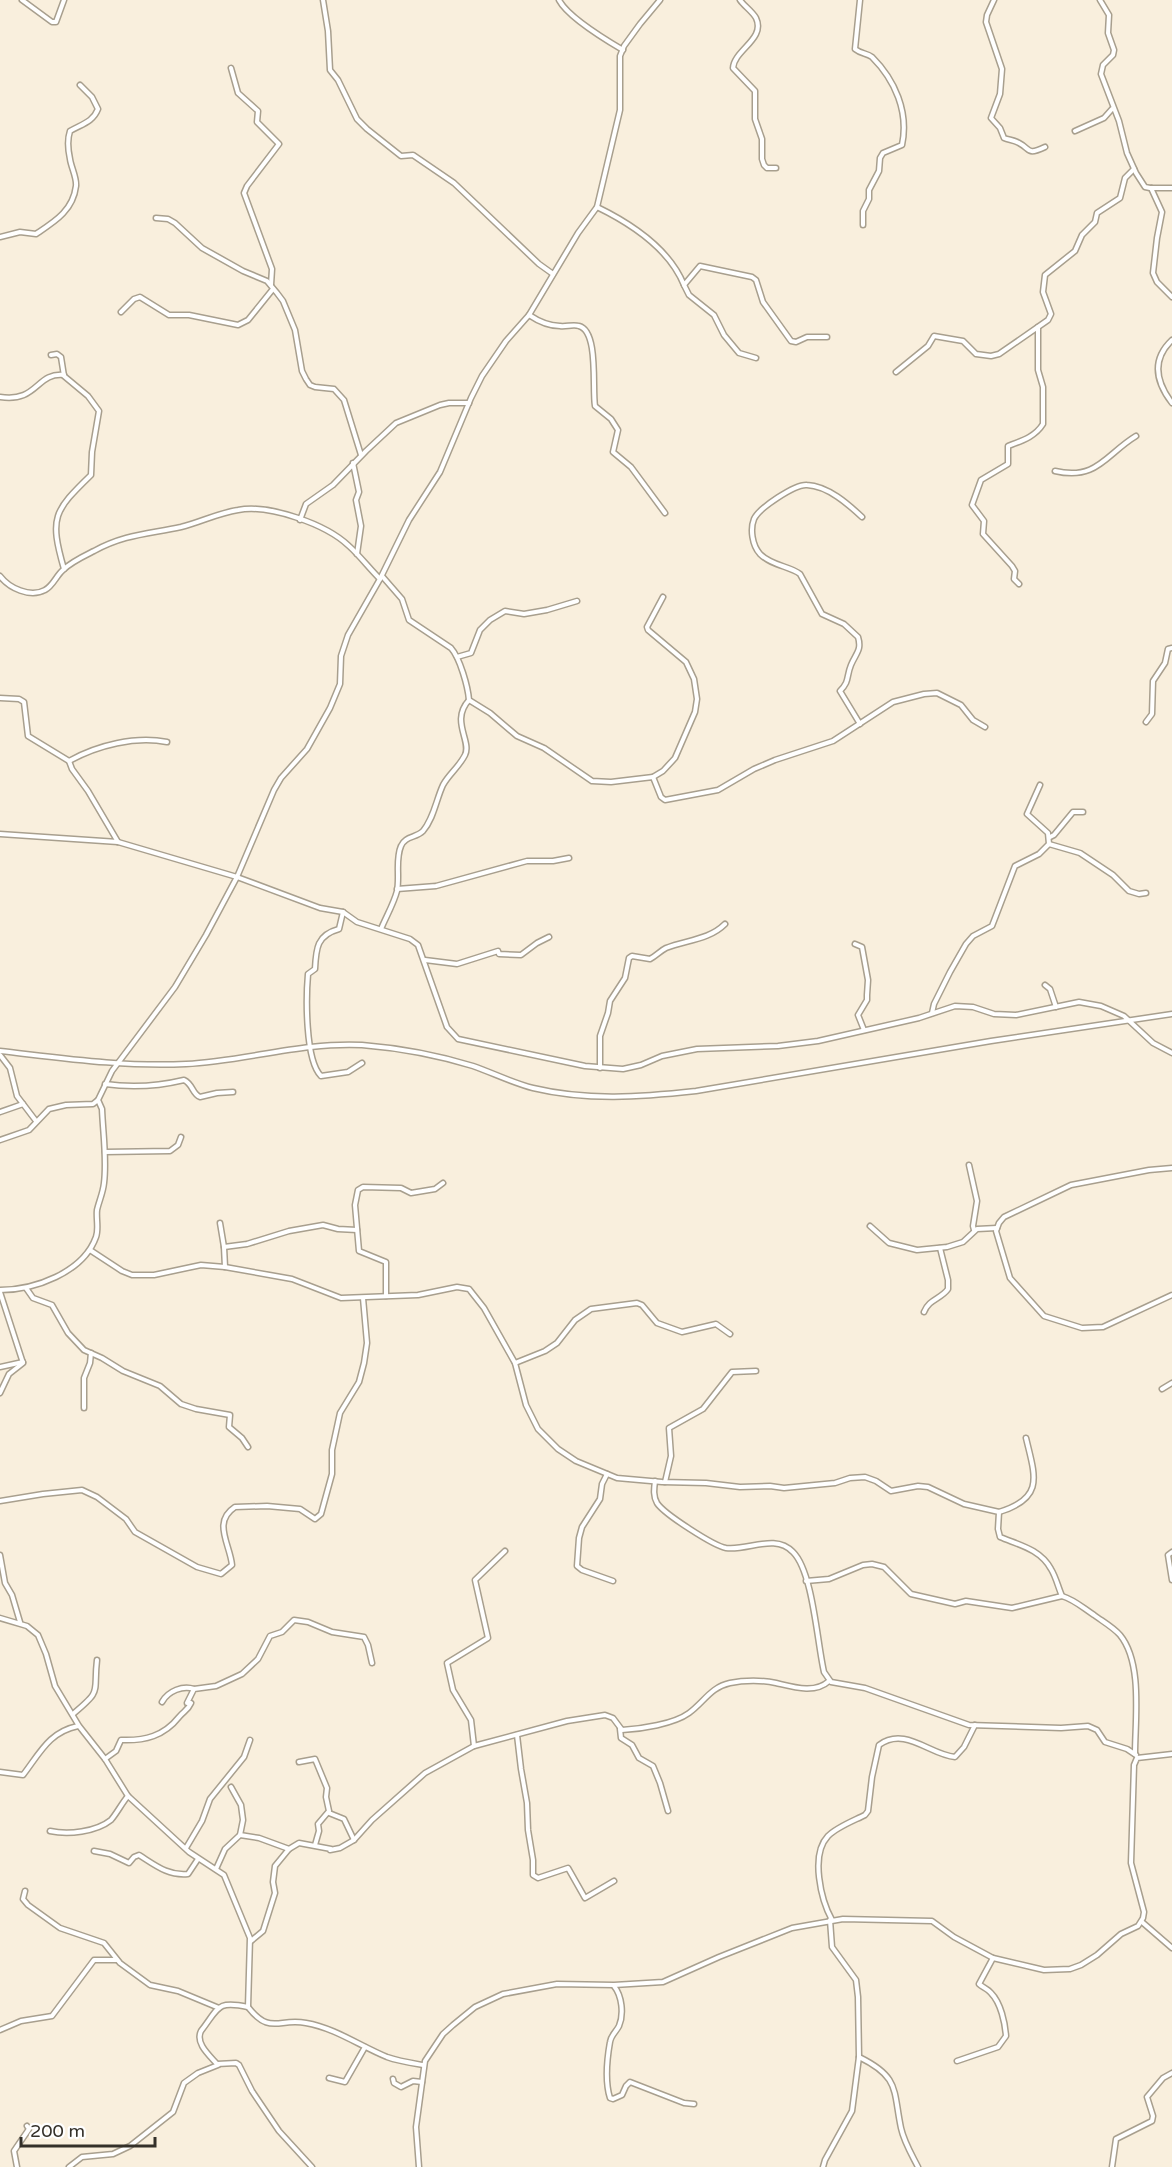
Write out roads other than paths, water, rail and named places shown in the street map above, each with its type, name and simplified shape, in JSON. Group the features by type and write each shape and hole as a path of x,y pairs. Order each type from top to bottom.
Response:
{"street":[{"path":"22,0 52,22 56,22 59,17 64,0"},
{"path":"323,0 328,31 330,70 338,80 357,119 401,156 413,155 454,183 539,264 553,274"},
{"path":"559,0 562,6 572,14 623,50"},
{"path":"0,1140 23,1133 45,1112 55,1107 93,1104 98,1101 117,1064 180,978 206,935 237,878 274,790 281,778 307,749 339,689 341,656 348,635 381,577 404,529 440,472 482,376 506,341 529,315 578,232 597,207 620,110 620,56 640,24 660,0"},
{"path":"740,0 755,17 758,26 756,34 734,62 733,68 755,91 754,118 762,139 763,163 767,168 776,168"},
{"path":"860,0 855,49 872,57 898,93 904,134 902,145 883,153 880,158 879,171 868,190 870,197 863,211 863,225"},
{"path":"994,0 986,20 1002,71 999,98 991,118 1000,128 1004,138 1019,143 1026,150 1031,152 1045,147"},
{"path":"1100,0 1109,15 1108,33 1114,50 1113,55 1103,65 1101,74 1119,121 1127,153 1145,187 1172,188"},
{"path":"121,312 134,299 140,297 169,315 189,315 238,325 248,320 272,287 272,269 244,193 279,144 257,122 258,111 238,93 231,68"},
{"path":"0,237 20,232 36,234 70,208 76,185 68,150 70,131 85,125 98,109 92,97 80,85"},
{"path":"1075,130 1104,118 1113,109"},
{"path":"896,372 928,346 934,336 960,340 974,353 991,356 999,354 1051,317 1043,292 1045,275 1075,251 1082,235 1095,222 1097,213 1118,200 1125,178 1134,169"},
{"path":"1151,189 1162,212 1156,238 1154,273 1157,282 1172,297"},
{"path":"597,207 626,222 646,237 675,267 689,295 714,315 724,336 739,353 756,358"},
{"path":"156,218 168,219 175,223 202,248 243,271 258,276 272,287 283,301 295,330 302,371 306,379 310,385 315,387 334,389 345,400 361,455"},
{"path":"684,285 700,266 752,277 756,280 763,302 791,341 827,337"},
{"path":"529,315 549,324 580,326 585,330 593,344 595,406 611,419 618,430 613,452 631,467 664,513"},
{"path":"1018,584 1014,579 1015,571 1012,566 983,534 984,521 972,505 981,480 1008,464 1008,446 1027,439 1043,424 1043,387 1038,370 1038,327"},
{"path":"1172,340 1160,354 1158,380 1172,403"},
{"path":"51,355 57,354 61,357 64,376"},
{"path":"0,397 22,397 28,395 50,376 64,376 88,396 99,411 92,452 91,475 67,500 56,517 58,545 64,568"},
{"path":"300,520 306,504 333,485 361,455 400,420 440,405 469,403"},
{"path":"1055,471 1070,474 1092,470 1136,436"},
{"path":"353,463 361,526 357,555"},
{"path":"860,724 840,691 846,686 852,663 860,651 858,637 844,624 822,614 801,573 777,565 763,556 757,550 752,538 754,519 759,513 780,496 808,485 836,495 862,517"},
{"path":"0,586 1,578 17,590 39,592 50,586 64,568 95,550 125,537 178,527 238,510 266,510 314,524 347,544 402,599 410,620 451,648 457,657 469,700 495,716 517,736 544,748 592,781 611,782 653,777 663,771 675,758 697,705 696,689 689,667 682,657 651,634 647,627 663,597"},
{"path":"457,657 471,653 480,630 490,620 505,611 524,614 577,601"},
{"path":"1146,722 1152,714 1153,681 1165,663 1168,649 1172,648"},
{"path":"653,777 661,797 665,800 718,790 754,769 788,755 823,746 893,702 935,692 965,708 973,720 985,727"},
{"path":"0,698 22,700 26,704 28,736 69,761 118,842"},
{"path":"381,929 397,889 397,863 402,843 408,837 422,831 431,816 443,784 466,754 467,746 463,735 461,715 462,708 469,700"},
{"path":"69,761 126,741 167,742"},
{"path":"1040,785 1027,814 1050,837"},
{"path":"932,1014 934,1004 966,944 973,936 992,926 1015,866 1039,854 1049,844 1050,837 1075,810 1083,812"},
{"path":"0,834 118,842 237,878 320,908 343,912 357,922 414,941 425,960 447,1027 458,1039 565,1062 600,1068 632,1067 662,1056 697,1049 778,1046 818,1041 961,1005 973,1006 994,1014 1009,1015 1079,1002 1101,1006 1129,1019 1153,1043 1172,1053"},
{"path":"1049,844 1080,853 1113,875 1129,891 1139,894 1146,893"},
{"path":"397,889 436,886 527,861 553,861 569,858"},
{"path":"343,912 339,929 329,933 317,946 315,969 308,974 307,1023 310,1047 317,1072 321,1076 348,1071 362,1063"},
{"path":"600,1068 600,1036 610,1001 625,978 629,958 632,956 650,959 664,949 705,937 725,924"},
{"path":"425,960 457,964 498,951 498,954 521,956 549,937"},
{"path":"855,944 862,947 868,980 867,1000 858,1015 864,1030"},
{"path":"1045,985 1050,989 1056,1007"},
{"path":"0,1053 117,1064 188,1064 310,1047 359,1045 401,1049 473,1066 532,1088 597,1098 696,1091 1129,1019 1172,1014"},
{"path":"0,1053 10,1068 14,1089 36,1121"},
{"path":"105,1084 140,1086 184,1080 190,1083 195,1094 200,1097 233,1092"},
{"path":"23,1362 0,1291 26,1288 59,1275 90,1250 97,1235 97,1213 104,1182 105,1152 102,1109 98,1101"},
{"path":"0,1112 23,1104"},
{"path":"105,1152 170,1151 178,1145 181,1137"},
{"path":"969,1165 977,1201 974,1230"},
{"path":"1172,1168 1149,1170 1071,1185 1004,1217 997,1228 1001,1251 1010,1278 1044,1316 1082,1328 1094,1329 1172,1295"},
{"path":"386,1296 386,1262 361,1253 355,1205 359,1189 401,1188 411,1193 435,1189 443,1183"},
{"path":"220,1223 225,1247 225,1267"},
{"path":"225,1247 248,1244 280,1233 323,1225 338,1230 357,1230"},
{"path":"870,1226 894,1245 917,1250 940,1248 963,1242 974,1230 997,1228"},
{"path":"924,1312 929,1303 946,1293 948,1289 940,1248"},
{"path":"90,1250 122,1271 137,1276 154,1275 192,1266 225,1267 292,1279 335,1297 418,1295 457,1287 469,1289 484,1308 515,1364 526,1405 538,1429 566,1455 617,1478 751,1488 770,1486 784,1488 835,1483 865,1477 891,1491 918,1486 928,1487 964,1504 999,1512 1017,1506 1033,1488 1034,1472 1026,1438"},
{"path":"26,1288 33,1298 52,1305 71,1336 84,1350 123,1371 160,1386 180,1404 230,1415 229,1427 242,1438 248,1447"},
{"path":"0,1501 82,1490 97,1497 126,1519 135,1532 193,1566 221,1574 232,1565 222,1529 225,1516 235,1507 267,1506 300,1509 315,1520 321,1514 332,1474 332,1450 340,1413 359,1382 366,1350 363,1298"},
{"path":"515,1364 557,1343 583,1314 600,1307 637,1303 642,1305 657,1323 682,1332 716,1324 730,1334"},
{"path":"84,1408 84,1378 91,1353"},
{"path":"0,1367 23,1362"},
{"path":"0,1393 8,1375 23,1362"},
{"path":"665,1482 671,1456 669,1428 703,1409 732,1372 756,1371"},
{"path":"1162,1389 1172,1383"},
{"path":"607,1474 602,1484 600,1499 582,1527 577,1566 613,1581"},
{"path":"655,1481 654,1494 662,1509 707,1540 725,1548 781,1544 795,1555 810,1591 824,1672 829,1681"},
{"path":"999,1512 999,1536 1022,1545 1046,1561 1062,1596"},
{"path":"474,1746 471,1720 453,1690 447,1663 489,1638 475,1580 505,1551"},
{"path":"1172,1552 1168,1555 1172,1580"},
{"path":"0,1555 2,1584 12,1595 20,1622"},
{"path":"419,2167 416,2127 423,2065 443,2034 480,2003 503,1994 538,1986 663,1982 784,1931 831,1920 855,1918 932,1921 963,1943 993,1958 1044,1970 1070,1969 1097,1955 1114,1939 1142,1922 1144,1912 1131,1863 1136,1756 1136,1683 1120,1635 1077,1602 1062,1596 1012,1608 966,1601 955,1604 911,1594 884,1568 872,1564 863,1565 829,1579 806,1581"},
{"path":"0,1618 20,1622 38,1635 53,1681 79,1726 105,1760 128,1796 198,1858 224,1875 250,1941 248,2007"},
{"path":"162,1702 166,1696 181,1688 216,1686 242,1674 258,1659 270,1636 282,1632 294,1620 308,1622 332,1632 363,1636 368,1645 372,1663"},
{"path":"73,1714 95,1694 98,1677 97,1659"},
{"path":"620,1729 628,1730 680,1718 696,1707 710,1692 724,1684 770,1682 795,1689 819,1687 829,1681 865,1688 954,1720 975,1725 1060,1728 1088,1726 1097,1730 1106,1742 1136,1756 1172,1754"},
{"path":"105,1760 116,1750 121,1740 145,1739 158,1736 167,1730 180,1715 188,1710 191,1703 187,1703 194,1689"},
{"path":"250,1941 263,1931 274,1893 275,1866 289,1849 299,1843 330,1850 340,1848 354,1840 372,1820 425,1773 474,1746 567,1720 605,1715 613,1718 620,1729 621,1738 632,1745 639,1758 653,1766 668,1811"},
{"path":"823,2167 852,2111 859,2057 858,1997 855,1980 832,1947 831,1920 822,1899 819,1854 821,1846 828,1836 865,1815 868,1811 870,1784 879,1745 888,1740 906,1740 955,1757 964,1747 975,1725"},
{"path":"0,1772 22,1776 53,1737 63,1730 79,1726"},
{"path":"517,1735 527,1803 533,1875 538,1878 568,1868 585,1898 614,1881"},
{"path":"186,1848 202,1821 210,1799 244,1757 250,1740"},
{"path":"298,1762 316,1760 327,1788 329,1813 318,1824 319,1831 315,1845"},
{"path":"216,1869 225,1849 240,1835 243,1820 241,1805 231,1787"},
{"path":"50,1831 64,1834 105,1824 128,1796"},
{"path":"329,1813 344,1819 354,1840"},
{"path":"240,1835 259,1838 289,1849"},
{"path":"94,1851 110,1854 129,1863 139,1855 163,1871 180,1875 188,1874 198,1858"},
{"path":"25,1891 23,1899 32,1908 60,1928 99,1940 107,1946 117,1960 150,1985 178,1991 219,2008"},
{"path":"1142,1922 1172,1948"},
{"path":"957,2061 998,2047 1006,2036 1004,2021 992,1993 979,1984 993,1958"},
{"path":"0,2030 21,2020 52,2016 94,1960 117,1960"},
{"path":"614,1985 620,1995 621,2010 619,2026 610,2042 608,2086 610,2098 619,2098 627,2084 632,2082 684,2103 694,2104"},
{"path":"218,2065 204,2048 198,2036 219,2008 230,2003 248,2007 259,2019 269,2024 307,2023 333,2031 388,2057 423,2065"},
{"path":"329,2078 345,2082 364,2047"},
{"path":"859,2057 883,2071 892,2082 896,2092 904,2138 918,2167"},
{"path":"69,2167 82,2157 93,2154 113,2154 129,2145 173,2112 184,2083 198,2073 218,2065 236,2063 279,2131 312,2167"},
{"path":"1112,2167 1115,2142 1119,2137 1152,2121 1153,2116 1147,2097 1163,2078 1172,2073"},
{"path":"393,2079 394,2083 401,2087 412,2081 422,2082"},
{"path":"17,2167 14,2151 27,2133 27,2126"}]}
